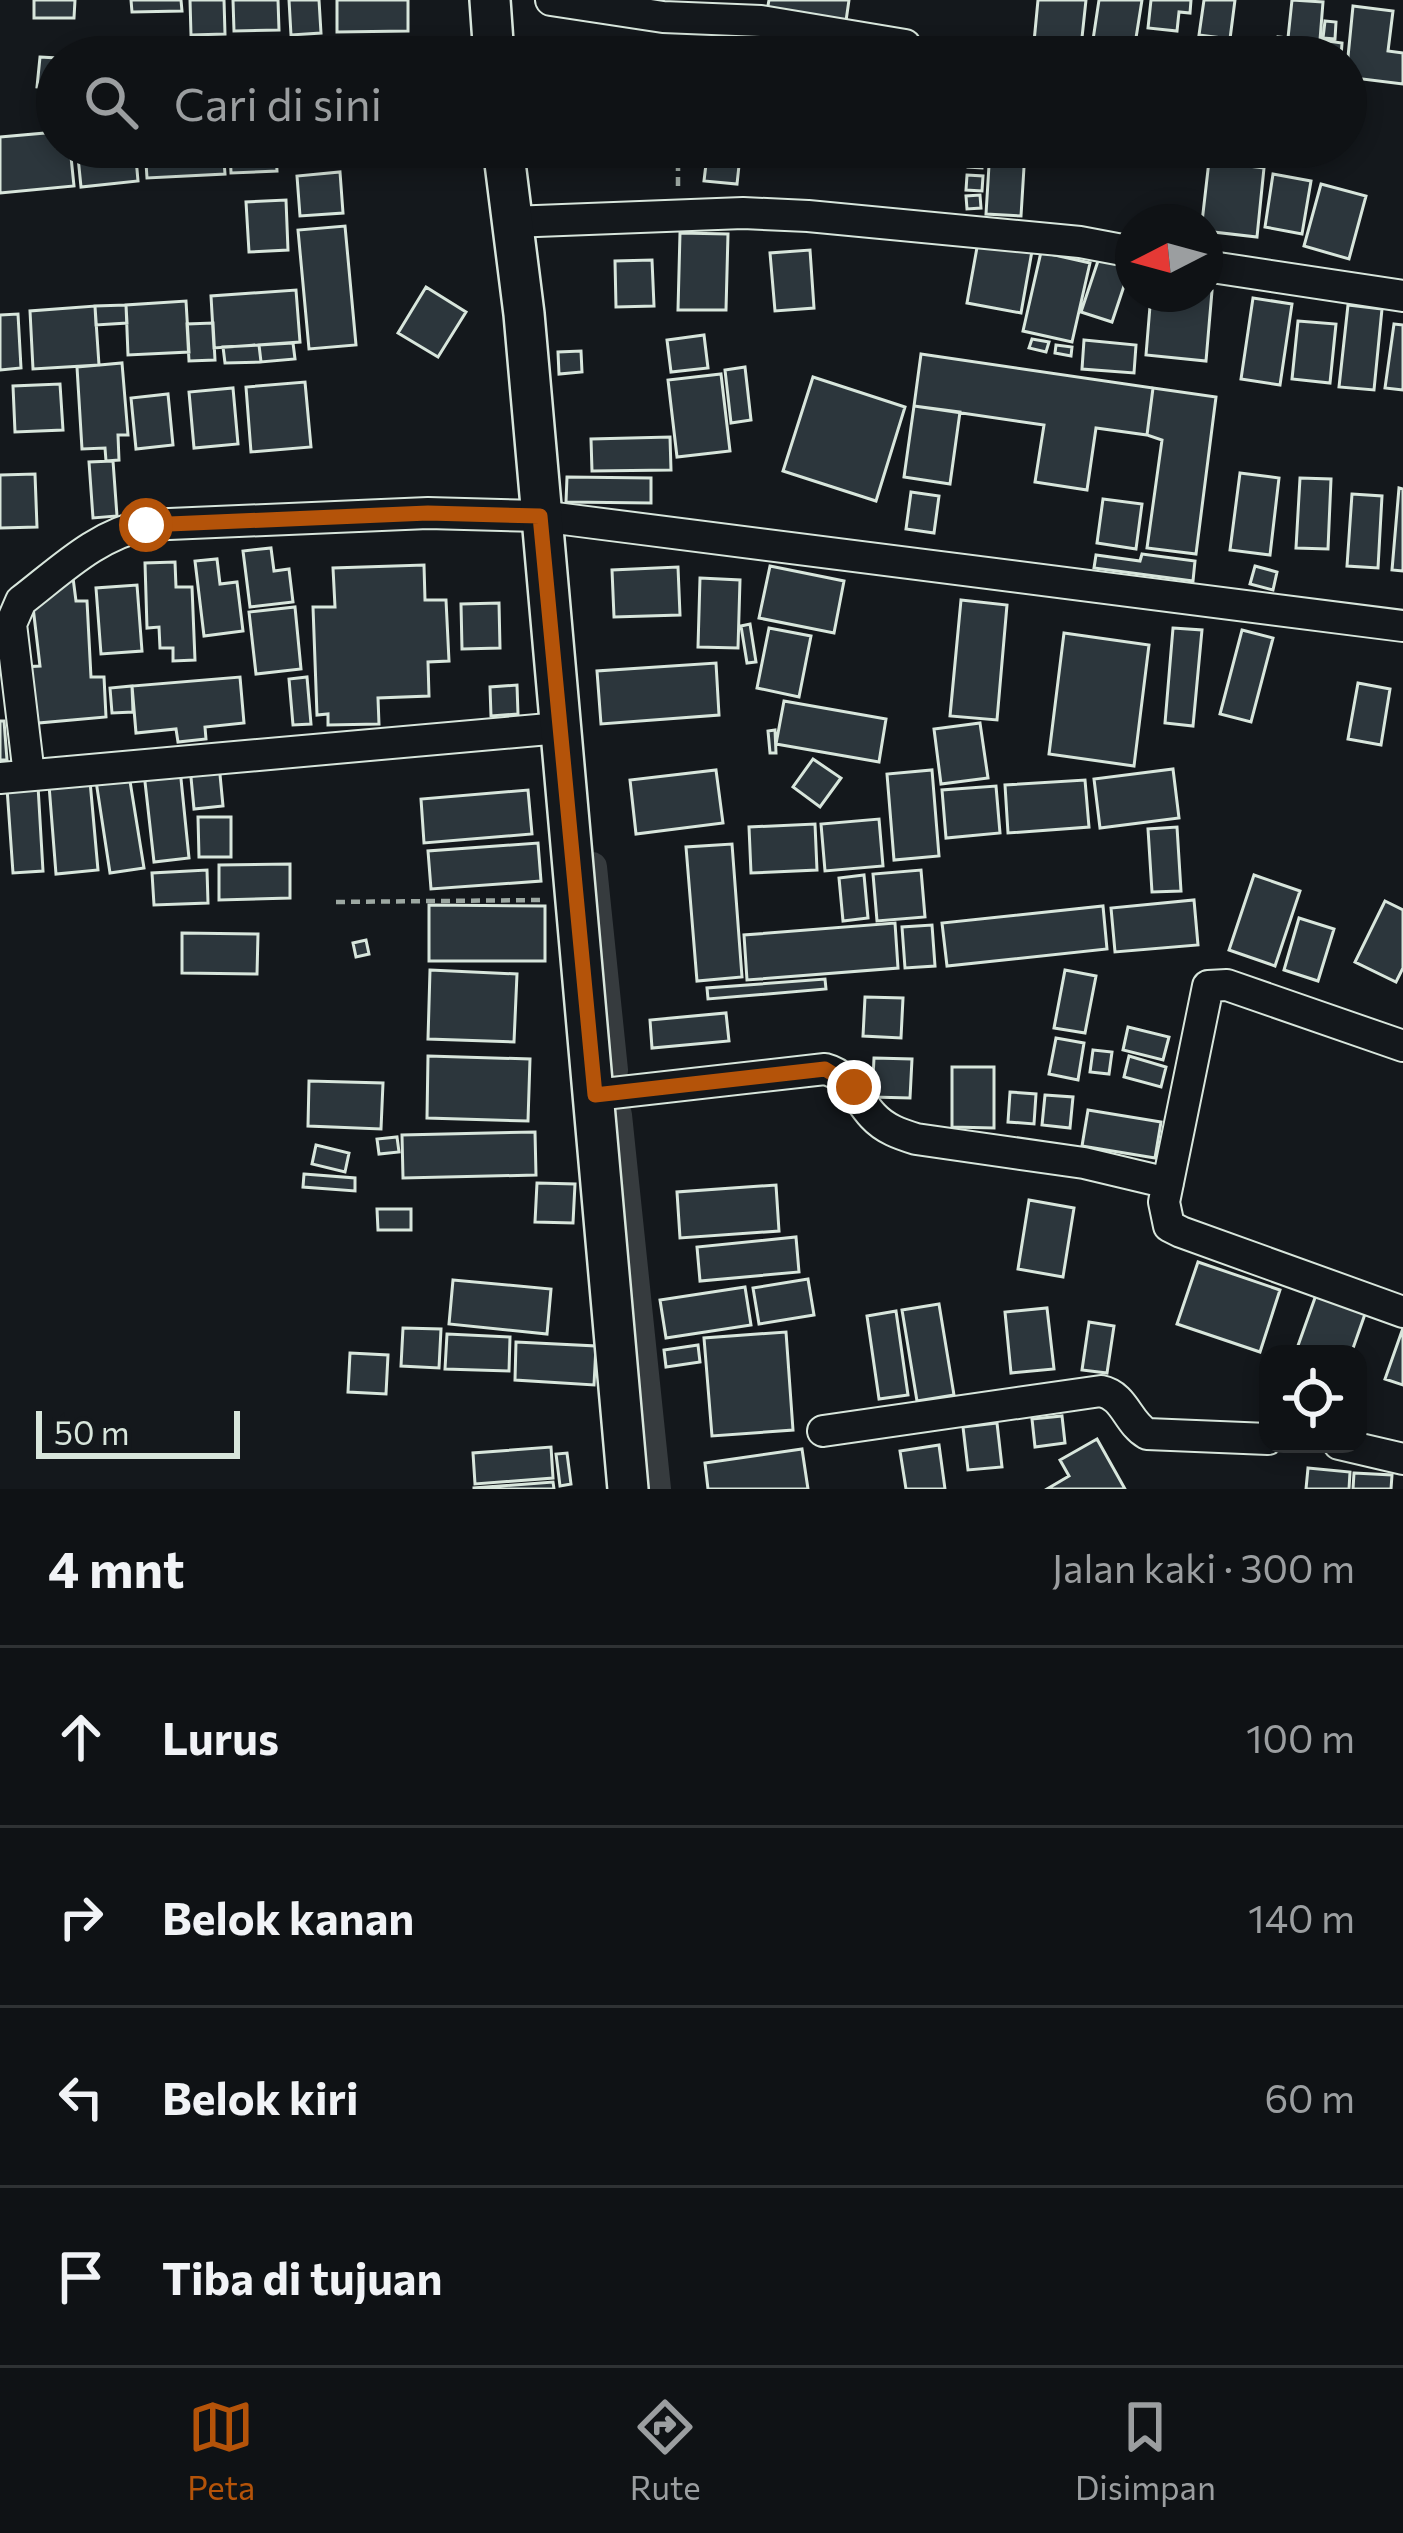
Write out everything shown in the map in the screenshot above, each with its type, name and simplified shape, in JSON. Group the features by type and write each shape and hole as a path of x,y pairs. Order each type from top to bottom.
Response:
{"main road":[{"path":"494,1 494,36"},
{"path":"505,168 524,314 628,1489"}],"street":[{"path":"550,0 663,17 760,21 851,36"},
{"path":"511,222 808,215 1115,249"},
{"path":"1223,269 1403,296"},
{"path":"560,728 14,777 11,624 20,602 113,535 146,525 428,513 540,516 1403,626"},
{"path":"1403,1046 1227,985 1208,986 1164,1202 1169,1226 1403,1312"},
{"path":"595,1095 825,1069 854,1087 872,1115 890,1130 916,1139 1020,1151 1168,1183"},
{"path":"823,1431 1101,1390 1119,1400 1137,1428 1148,1434 1259,1439"},
{"path":"1367,1451 1403,1459"}],"path":[{"path":"677,216 678,168"},
{"path":"336,902 577,900"}],"building":[{"path":"34,0 75,0 74,18 34,18"},
{"path":"131,0 181,0 182,11 132,12"},
{"path":"190,0 224,0 225,34 191,35"},
{"path":"233,0 278,0 279,30 234,31"},
{"path":"289,0 319,0 321,33 291,35"},
{"path":"337,0 408,0 408,31 337,32"},
{"path":"769,0 849,0 846,21 767,11"},
{"path":"1038,0 1086,0 1082,36 1035,36"},
{"path":"1099,0 1142,0 1136,36 1094,36"},
{"path":"1151,0 1191,0 1190,13 1179,12 1177,31 1148,28"},
{"path":"1204,0 1235,0 1230,36 1199,35"},
{"path":"1292,0 1323,2 1320,36 1288,36"},
{"path":"1353,6 1393,11 1388,51 1403,53 1403,84 1367,80 1367,36 1350,36"},
{"path":"1325,21 1336,22 1335,36 1323,36"},
{"path":"731,24 754,26 753,36 713,36 730,35"},
{"path":"36,134 36,168 72,168 74,186 0,193 0,137"},
{"path":"79,168 137,168 138,181 81,187"},
{"path":"146,168 225,168 225,174 147,178"},
{"path":"231,168 277,168 277,171 231,173"},
{"path":"706,168 739,168 737,184 704,181"},
{"path":"989,168 1024,168 1021,216 986,214"},
{"path":"1208,168 1264,168 1257,237 1223,233 1223,204 1204,204"},
{"path":"340,172 343,213 300,216 297,176"},
{"path":"1273,174 1311,181 1302,234 1265,227"},
{"path":"967,175 983,176 982,191 966,190"},
{"path":"1321,184 1366,196 1349,259 1304,246"},
{"path":"980,195 981,208 967,209 966,196"},
{"path":"286,200 288,250 249,252 246,202"},
{"path":"345,226 356,345 309,349 298,230"},
{"path":"680,233 728,234 726,310 678,310"},
{"path":"978,242 1032,251 1021,313 967,303"},
{"path":"810,250 814,308 775,311 770,253"},
{"path":"1041,252 1090,263 1072,342 1023,331"},
{"path":"1099,258 1115,263 1112,322 1081,312"},
{"path":"652,260 654,306 616,307 615,261"},
{"path":"426,287 466,312 438,357 398,333"},
{"path":"296,290 300,342 214,348 211,296"},
{"path":"1253,298 1292,304 1280,385 1241,379"},
{"path":"186,301 189,352 128,355 126,305"},
{"path":"126,305 127,323 96,325 95,306"},
{"path":"1348,305 1382,309 1374,390 1339,387"},
{"path":"95,306 99,365 33,369 30,311"},
{"path":"1150,312 1210,312 1206,361 1146,355"},
{"path":"18,314 21,368 0,370 0,315"},
{"path":"1298,321 1336,324 1330,383 1292,379"},
{"path":"213,323 215,360 189,361 187,324"},
{"path":"1394,324 1403,325 1403,390 1385,388"},
{"path":"704,335 708,368 671,372 667,340"},
{"path":"1032,339 1049,342 1046,352 1029,348"},
{"path":"1084,340 1136,345 1134,373 1082,369"},
{"path":"293,343 295,359 261,362 259,345"},
{"path":"259,345 261,362 225,363 223,347"},
{"path":"1056,345 1072,347 1071,356 1055,353"},
{"path":"581,351 582,372 559,374 558,352"},
{"path":"921,354 1153,388 1147,435 1096,428 1087,490 1035,482 1044,425 914,406"},
{"path":"122,363 128,435 118,435 119,460 106,461 105,448 82,449 77,367"},
{"path":"745,367 751,420 731,423 725,370"},
{"path":"721,374 730,451 677,457 668,380"},
{"path":"813,377 905,407 876,501 783,471"},
{"path":"305,382 311,447 251,452 246,387"},
{"path":"60,384 63,430 15,432 13,386"},
{"path":"233,388 238,444 194,448 189,392"},
{"path":"1153,388 1216,397 1196,554 1147,548 1162,440 1147,435"},
{"path":"168,394 173,445 136,449 131,398"},
{"path":"914,406 960,412 950,484 904,477"},
{"path":"670,437 671,470 592,471 591,439"},
{"path":"113,461 117,516 93,518 89,462"},
{"path":"1240,473 1279,478 1270,555 1230,550"},
{"path":"35,474 37,527 0,528 0,475"},
{"path":"567,477 651,478 651,503 566,502"},
{"path":"1300,478 1331,479 1328,549 1296,548"},
{"path":"1399,488 1403,489 1403,571 1392,570"},
{"path":"911,492 939,496 934,533 906,529"},
{"path":"1352,494 1382,496 1378,568 1347,566"},
{"path":"1103,499 1142,504 1136,549 1097,543"},
{"path":"271,548 274,571 289,569 293,602 250,607 243,551"},
{"path":"1142,554 1195,561 1193,581 1094,568 1096,555 1140,561"},
{"path":"217,559 220,584 237,582 243,631 204,636 195,561"},
{"path":"175,562 176,587 192,587 195,660 173,661 173,648 160,648 159,627 147,628 145,563"},
{"path":"424,565 425,600 446,600 449,661 428,662 429,696 378,698 379,724 328,725 328,714 317,715 313,607 335,607 333,568"},
{"path":"770,566 844,581 834,633 759,618"},
{"path":"1255,566 1277,572 1273,590 1250,584"},
{"path":"678,567 680,615 614,617 612,570"},
{"path":"72,570 76,601 87,601 91,677 104,677 106,717 27,724 22,667 40,666 33,607"},
{"path":"700,578 740,580 738,648 698,647"},
{"path":"137,585 142,651 101,654 96,588"},
{"path":"961,600 1007,605 997,720 950,716"},
{"path":"499,603 500,648 462,649 461,604"},
{"path":"295,607 301,669 256,674 249,612"},
{"path":"750,624 756,662 747,663 741,626"},
{"path":"769,628 811,636 799,697 757,688"},
{"path":"1173,628 1202,630 1193,726 1165,723"},
{"path":"1242,630 1273,638 1251,722 1220,714"},
{"path":"1064,633 1149,645 1134,766 1049,754"},
{"path":"716,663 719,715 601,724 597,671"},
{"path":"240,677 244,723 205,727 206,739 178,742 176,729 136,733 132,686"},
{"path":"307,677 311,724 293,725 289,679"},
{"path":"1358,683 1390,689 1381,745 1348,739"},
{"path":"517,685 518,714 491,716 490,687"},
{"path":"132,686 133,712 112,713 110,688"},
{"path":"784,701 886,719 879,762 776,744"},
{"path":"0,721 4,721 7,760 0,760"},
{"path":"980,723 988,778 941,784 934,729"},
{"path":"775,730 776,753 770,753 768,731"},
{"path":"813,759 841,778 820,807 793,787"},
{"path":"219,764 223,806 194,809 190,767"},
{"path":"180,769 189,858 154,862 144,773"},
{"path":"1173,769 1179,818 1100,828 1094,779"},
{"path":"716,770 723,823 636,834 630,780"},
{"path":"932,770 939,856 894,860 887,774"},
{"path":"129,775 144,868 110,873 96,781"},
{"path":"1085,780 1089,827 1008,833 1005,785"},
{"path":"90,781 98,870 56,874 49,785"},
{"path":"38,786 43,871 13,873 7,788"},
{"path":"996,786 1000,833 946,838 942,790"},
{"path":"528,790 532,834 424,843 421,799"},
{"path":"198,817 231,817 231,857 199,857"},
{"path":"879,819 883,866 825,871 821,824"},
{"path":"815,824 817,870 751,873 749,827"},
{"path":"1177,827 1181,891 1152,892 1148,829"},
{"path":"538,843 541,881 431,889 428,851"},
{"path":"732,844 742,977 697,981 686,847"},
{"path":"290,864 290,898 219,900 219,865"},
{"path":"207,870 208,903 154,905 152,873"},
{"path":"921,870 925,917 877,921 873,874"},
{"path":"864,875 868,918 843,921 839,878"},
{"path":"1254,875 1300,891 1275,966 1229,950"},
{"path":"1194,900 1198,945 1115,952 1111,908"},
{"path":"1385,901 1403,910 1403,968 1396,982 1355,962"},
{"path":"429,905 545,906 545,961 429,961"},
{"path":"1103,906 1107,949 947,966 942,923"},
{"path":"1299,918 1334,929 1318,981 1284,970"},
{"path":"895,923 898,968 747,980 744,935"},
{"path":"932,925 935,966 905,968 902,927"},
{"path":"182,933 258,934 257,974 182,973"},
{"path":"366,940 369,954 356,957 353,943"},
{"path":"430,970 517,974 514,1042 428,1039"},
{"path":"1065,970 1096,976 1085,1033 1054,1028"},
{"path":"825,979 826,989 708,999 707,988"},
{"path":"865,997 903,998 901,1038 863,1036"},
{"path":"726,1013 729,1041 652,1048 650,1020"},
{"path":"1128,1027 1169,1037 1163,1060 1123,1050"},
{"path":"1056,1038 1084,1043 1078,1080 1049,1074"},
{"path":"1093,1050 1112,1052 1109,1074 1090,1072"},
{"path":"428,1056 530,1059 528,1121 427,1118"},
{"path":"1129,1056 1166,1067 1161,1087 1124,1077"},
{"path":"874,1058 912,1059 910,1098 872,1097"},
{"path":"952,1067 994,1067 994,1128 952,1127"},
{"path":"309,1081 383,1083 381,1129 308,1126"},
{"path":"1010,1092 1036,1094 1034,1124 1008,1122"},
{"path":"1045,1095 1073,1097 1070,1128 1042,1125"},
{"path":"1088,1110 1161,1122 1155,1158 1082,1146"},
{"path":"535,1132 536,1175 403,1178 402,1135"},
{"path":"397,1137 399,1152 379,1154 377,1139"},
{"path":"316,1145 349,1153 345,1172 312,1164"},
{"path":"304,1174 355,1178 355,1191 303,1187"},
{"path":"537,1183 575,1184 573,1223 535,1222"},
{"path":"776,1185 779,1231 680,1238 677,1192"},
{"path":"1029,1200 1074,1208 1063,1277 1018,1269"},
{"path":"377,1209 411,1209 411,1230 378,1230"},
{"path":"796,1237 799,1272 700,1281 697,1247"},
{"path":"1198,1262 1280,1290 1259,1352 1177,1324"},
{"path":"808,1279 814,1315 759,1324 753,1288"},
{"path":"453,1280 551,1289 547,1334 449,1324"},
{"path":"745,1287 751,1325 666,1338 660,1300"},
{"path":"1316,1295 1365,1314 1354,1345 1298,1345"},
{"path":"939,1304 954,1395 917,1401 902,1310"},
{"path":"1047,1308 1054,1369 1011,1373 1005,1312"},
{"path":"896,1311 908,1395 879,1399 867,1316"},
{"path":"1089,1322 1114,1326 1107,1373 1082,1370"},
{"path":"403,1328 441,1329 439,1368 401,1366"},
{"path":"1403,1328 1403,1385 1385,1379"},
{"path":"786,1332 793,1430 712,1436 704,1338"},
{"path":"447,1334 510,1337 509,1371 445,1369"},
{"path":"516,1342 596,1346 594,1385 515,1380"},
{"path":"698,1345 700,1362 666,1367 664,1350"},
{"path":"350,1353 388,1355 386,1394 348,1392"},
{"path":"1062,1416 1065,1443 1035,1447 1032,1419"},
{"path":"997,1423 1002,1467 968,1470 963,1427"},
{"path":"1097,1439 1125,1489 1047,1489 1069,1476 1060,1460"},
{"path":"939,1445 945,1489 906,1489 900,1451"},
{"path":"551,1447 553,1478 475,1484 473,1453"},
{"path":"802,1449 808,1489 708,1489 705,1463"},
{"path":"567,1453 571,1484 560,1486 556,1454"},
{"path":"1308,1468 1350,1472 1349,1489 1306,1489"},
{"path":"1354,1473 1392,1475 1391,1489 1353,1489"},
{"path":"553,1482 554,1489 474,1489 474,1488"}],"waterway":[{"path":"592,867 613,1070"},
{"path":"617,1115 656,1489"}],"route":[{"path":"146,525 428,513 540,516 595,1095 825,1069 854,1087"}]}
